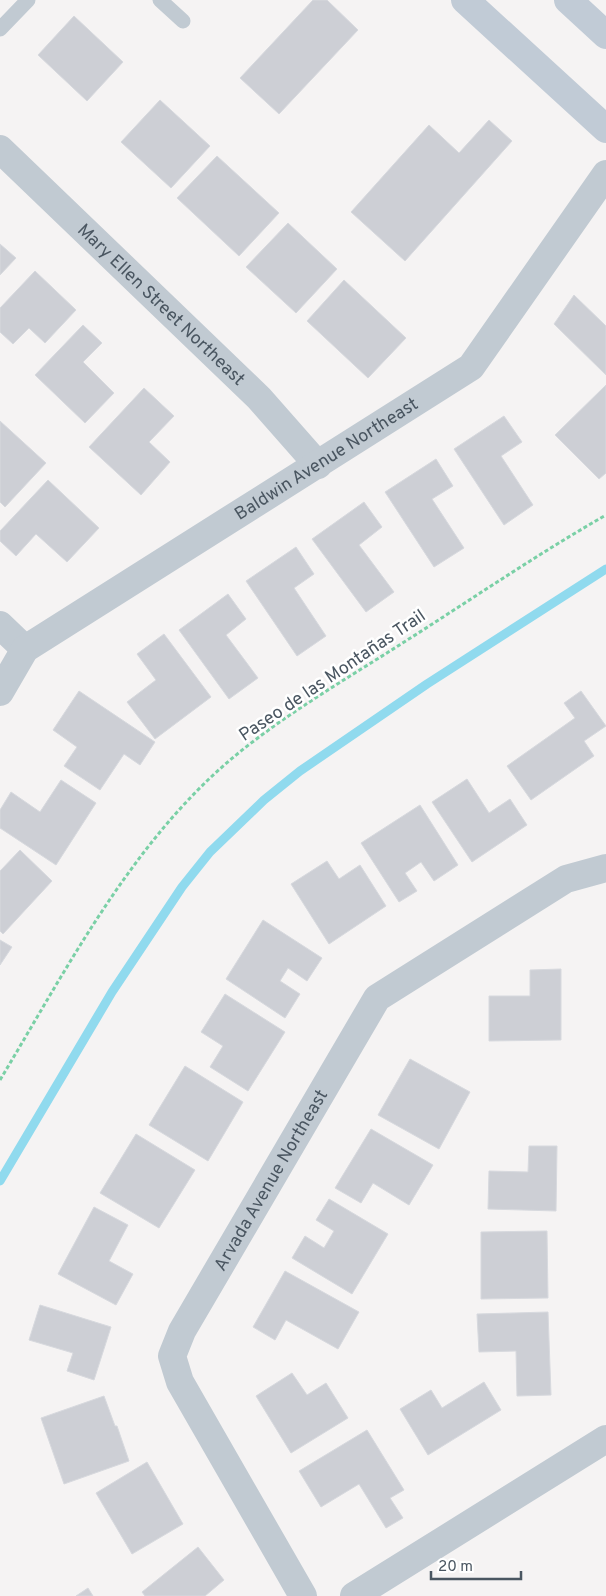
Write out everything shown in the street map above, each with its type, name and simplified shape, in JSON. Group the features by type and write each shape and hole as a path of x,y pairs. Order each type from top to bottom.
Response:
{"main road":[{"path":"464,0 606,129"},
{"path":"568,0 606,35"}],"street":[{"name":"Mary Ellen Street Northeast","path":"0,149 259,398 318,465"},
{"name":"Baldwin Avenue Northeast","path":"0,692 25,649 318,465 471,366 606,174"},
{"path":"0,625 25,649"},
{"name":"Arvada Avenue Northeast","path":"303,1596 180,1382 172,1356 182,1331 378,998 566,879 606,868"},
{"path":"354,1596 606,1439"}],"lane":[{"path":"0,30 28,0"},
{"path":"160,0 183,21"}],"path":[{"name":"Paseo de las Montañas Trail","path":"0,1080 124,878 170,821 210,778 252,743 315,699 606,515"}],"building":[{"path":"313,0 327,0 358,30 279,114 240,78"},
{"path":"74,16 123,62 87,101 38,55"},
{"path":"160,100 210,146 171,188 121,142"},
{"path":"489,120 512,141 405,261 351,212 429,125 459,153"},
{"path":"217,156 279,213 239,256 177,198"},
{"path":"288,223 337,269 296,313 246,267"},
{"path":"0,244 16,258 0,275"},
{"path":"35,271 76,310 45,343 29,328 13,344 0,332 0,308"},
{"path":"344,280 406,338 368,378 307,321"},
{"path":"574,295 606,326 606,375 554,324"},
{"path":"83,325 102,343 83,362 114,393 85,423 35,375"},
{"path":"606,385 606,473 599,479 555,435"},
{"path":"144,388 174,416 149,442 170,462 141,495 89,447"},
{"path":"504,416 522,442 501,456 533,505 504,525 454,449"},
{"path":"0,421 46,463 5,507 0,502"},
{"path":"436,459 453,486 432,499 464,548 434,567 385,492"},
{"path":"48,480 99,528 67,562 36,534 16,556 0,541 0,531"},
{"path":"364,502 382,527 359,545 394,592 366,612 312,539"},
{"path":"296,547 314,574 294,588 326,636 297,656 246,581"},
{"path":"228,594 246,619 226,635 258,678 229,699 179,630"},
{"path":"164,634 211,697 155,739 127,702 156,680 137,654"},
{"path":"79,691 155,742 140,765 124,754 100,790 64,766 77,747 53,730"},
{"path":"581,691 606,726 584,741 594,756 531,800 507,766 575,718 564,703"},
{"path":"467,779 489,813 510,799 527,825 472,862 432,802"},
{"path":"61,780 96,803 56,865 0,828 0,810 11,792 40,812"},
{"path":"420,805 458,865 434,881 421,862 405,873 417,891 399,902 361,843"},
{"path":"20,850 52,881 3,934 0,931 0,871"},
{"path":"327,861 339,879 360,865 386,906 329,944 291,884"},
{"path":"263,920 322,958 307,981 288,968 280,981 300,994 285,1018 226,979"},
{"path":"0,940 12,947 0,965"},
{"path":"561,969 561,1040 489,1041 489,996 530,996 530,970"},
{"path":"225,994 285,1032 248,1091 210,1067 223,1046 201,1032"},
{"path":"410,1059 470,1092 439,1149 378,1115"},
{"path":"185,1066 243,1102 208,1161 149,1125"},
{"path":"371,1129 433,1165 409,1205 373,1183 361,1203 335,1188"},
{"path":"136,1134 195,1170 159,1228 100,1193"},
{"path":"529,1146 557,1146 556,1211 488,1209 489,1171 528,1172"},
{"path":"329,1199 388,1234 352,1294 292,1258 305,1236 324,1248 334,1231 316,1220"},
{"path":"94,1207 128,1225 109,1261 133,1274 116,1305 58,1274"},
{"path":"547,1231 548,1298 481,1299 481,1232"},
{"path":"285,1271 359,1312 338,1349 286,1320 275,1340 253,1327"},
{"path":"40,1305 111,1327 94,1380 67,1371 73,1353 29,1340"},
{"path":"548,1312 551,1395 517,1396 516,1351 479,1352 477,1314"},
{"path":"292,1373 307,1395 326,1383 348,1418 291,1453 256,1396"},
{"path":"484,1382 501,1410 428,1455 400,1409 431,1390 442,1408"},
{"path":"104,1396 129,1461 64,1484 41,1418"},
{"path":"367,1430 404,1490 390,1498 403,1518 386,1528 359,1484 321,1507 299,1471"},
{"path":"147,1462 183,1524 132,1554 96,1493"},
{"path":"198,1547 224,1580 205,1596 145,1596 142,1592"},
{"path":"88,1588 93,1596 76,1596"}],"waterway":[{"path":"0,1181 112,992 182,887 210,852 264,800 300,771 427,684 606,569"}]}
